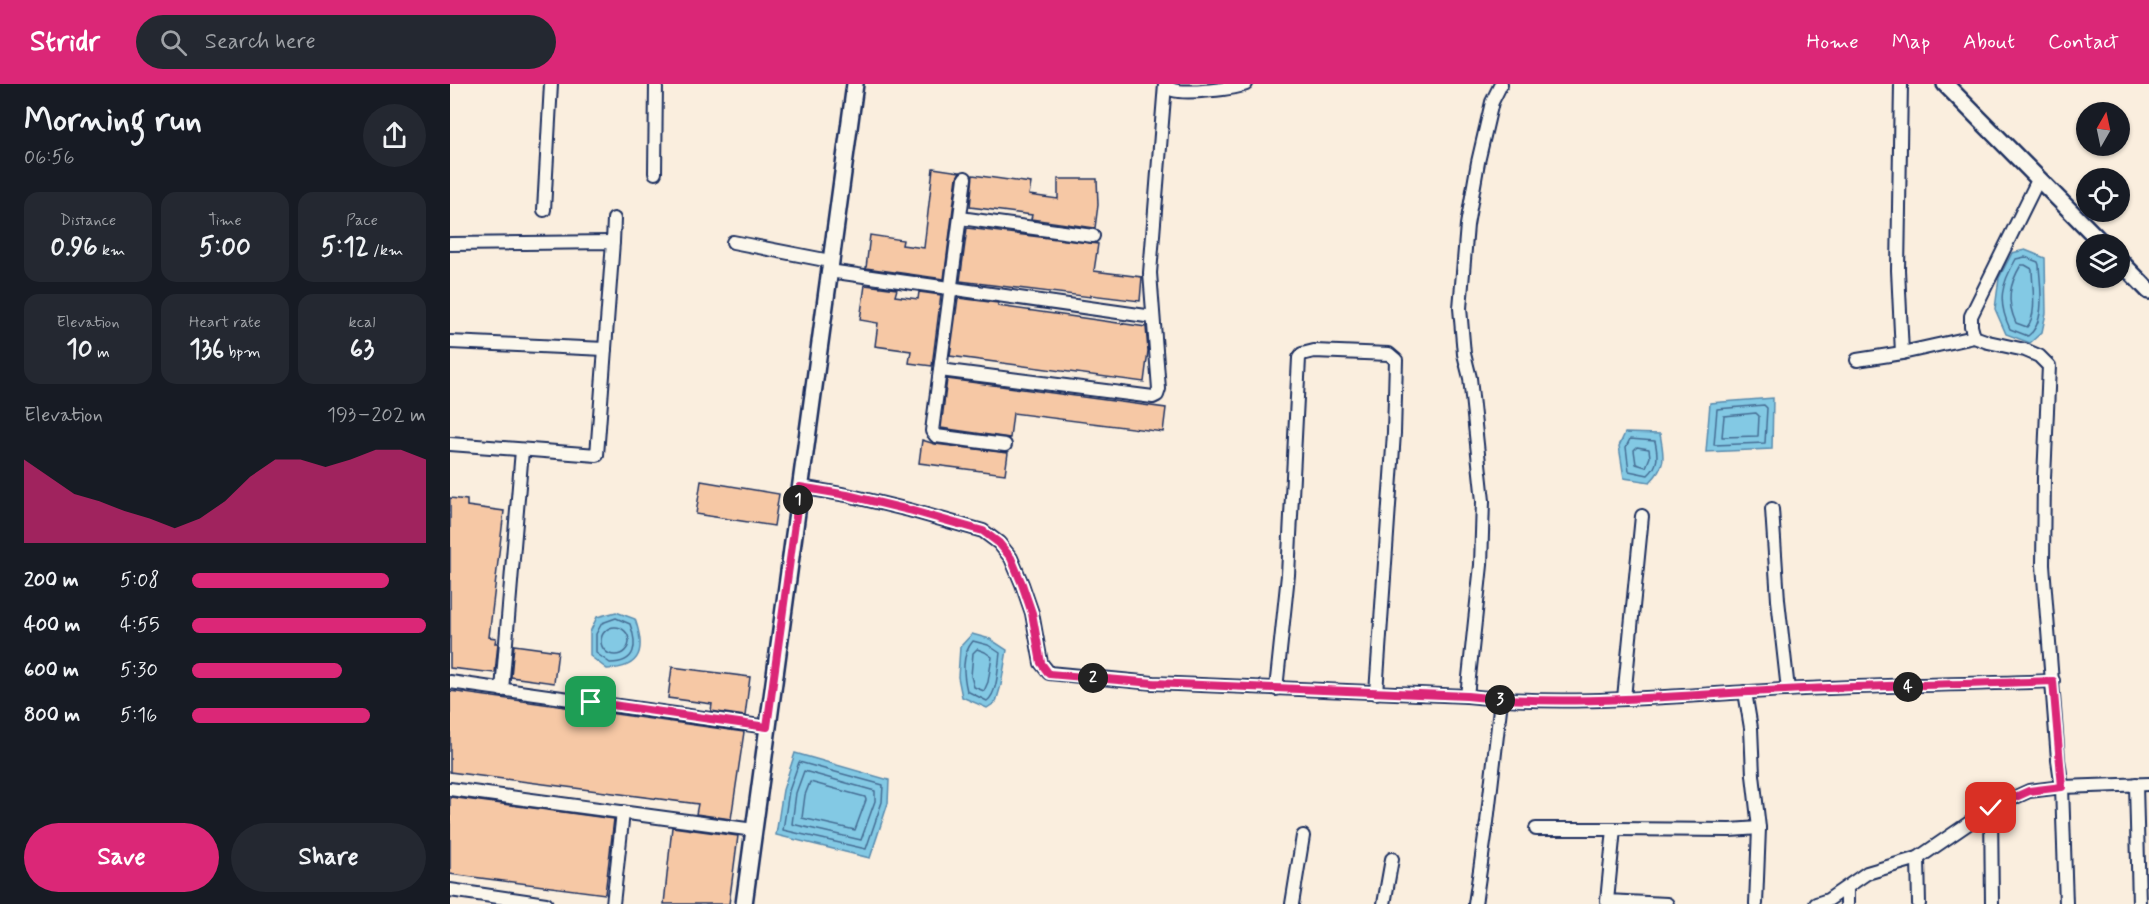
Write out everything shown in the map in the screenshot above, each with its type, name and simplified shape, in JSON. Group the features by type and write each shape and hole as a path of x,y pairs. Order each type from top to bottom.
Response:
{"street":[{"path":"544,210 551,84"},
{"path":"655,173 656,84"},
{"path":"744,904 855,84"},
{"path":"1165,84 1173,90 1191,91 1236,88 1246,84"},
{"path":"940,370 1153,397 1157,395 1159,389 1150,273 1165,84"},
{"path":"1467,696 1481,566 1483,501 1460,308 1467,225 1478,162 1492,102 1500,84"},
{"path":"1901,84 1898,270 1902,353"},
{"path":"1945,84 2093,234"},
{"path":"965,178 933,434 1005,445"},
{"path":"1974,337 1971,316 2039,178"},
{"path":"960,218 1094,236"},
{"path":"450,444 597,455 614,219"},
{"path":"450,244 613,242"},
{"path":"733,242 829,266 951,288 1153,317"},
{"path":"2130,271 2149,291"},
{"path":"1857,360 1902,353 1974,337 2025,350 2039,356 2049,366 2043,565 2062,787 2066,904"},
{"path":"450,342 605,349"},
{"path":"1276,689 1288,575 1299,358 1302,354 1314,351 1389,354 1396,360 1394,433 1376,693"},
{"path":"502,690 522,450"},
{"path":"800,487 847,495 909,510 983,531 999,543 1011,558 1022,584 1032,613 1041,663 1049,674 1153,683 1467,696 1501,700 1579,700 2053,681"},
{"path":"1772,509 1778,600 1788,690"},
{"path":"1624,698 1642,516"},
{"path":"450,682 767,727"},
{"path":"1745,692 1751,728 1759,828 1756,904"},
{"path":"1475,904 1501,700"},
{"path":"1816,904 1846,888 1867,873 1918,858 1991,808 2029,791 2062,787 2143,784 2139,904"},
{"path":"450,789 754,830"},
{"path":"1991,808 1992,904"},
{"path":"613,904 623,812"},
{"path":"1536,829 1730,830 1759,828"},
{"path":"1614,829 1607,901 1667,904"},
{"path":"1292,904 1304,836"},
{"path":"1918,858 1919,904"},
{"path":"1384,904 1392,859"},
{"path":"1846,888 1847,904"},
{"path":"450,890 472,899 546,904"}],"water":[{"path":"2025,250 2045,258 2046,313 2042,332 2030,343 2006,334 1995,309 1999,278 2012,253"},
{"path":"1773,398 1772,449 1706,452 1710,403"},
{"path":"1625,433 1660,434 1663,448 1662,465 1650,482 1624,478 1619,446"},
{"path":"616,612 635,619 640,647 634,660 628,665 607,669 590,656 590,632 597,617"},
{"path":"972,634 990,639 1007,650 996,702 987,708 962,697 958,677 960,647"},
{"path":"795,753 889,780 888,803 870,858 776,835 783,790"}],"building":[{"path":"933,168 960,172 957,177 944,279 866,268 870,235 903,240 902,245 924,248"},
{"path":"973,175 1031,183 1029,195 1058,199 1058,179 1097,179 1098,205 1095,228 1031,219 1032,215 970,207"},
{"path":"967,228 1098,244 1094,271 1142,277 1140,301 960,281"},
{"path":"865,285 897,289 895,296 918,299 919,292 941,295 932,366 909,363 911,351 875,346 878,323 860,320"},
{"path":"958,298 998,303 998,306 1146,327 1148,351 1144,382 950,356"},
{"path":"947,379 1166,408 1163,432 1013,413 1010,438 941,428"},
{"path":"922,440 935,444 1008,453 1005,474 919,463"},
{"path":"701,481 779,494 774,526 696,514"},
{"path":"450,498 467,500 467,506 504,511 489,637 496,638 495,643 498,643 495,673 450,668"},
{"path":"514,645 558,651 554,683 511,677"},
{"path":"672,667 750,677 745,716 711,711 712,704 668,698"},
{"path":"450,691 744,732 731,819 696,814 698,804 450,772"},
{"path":"450,797 614,819 605,894 450,874"},
{"path":"672,827 738,836 729,904 664,904"}],"route":[{"path":"591,702 767,727 800,487 847,495 909,510 983,531 999,543 1011,558 1022,584 1032,613 1041,663 1049,674 1153,683 1467,696 1501,700 1579,700 2053,681 2062,787 2029,791 1991,808"}]}
